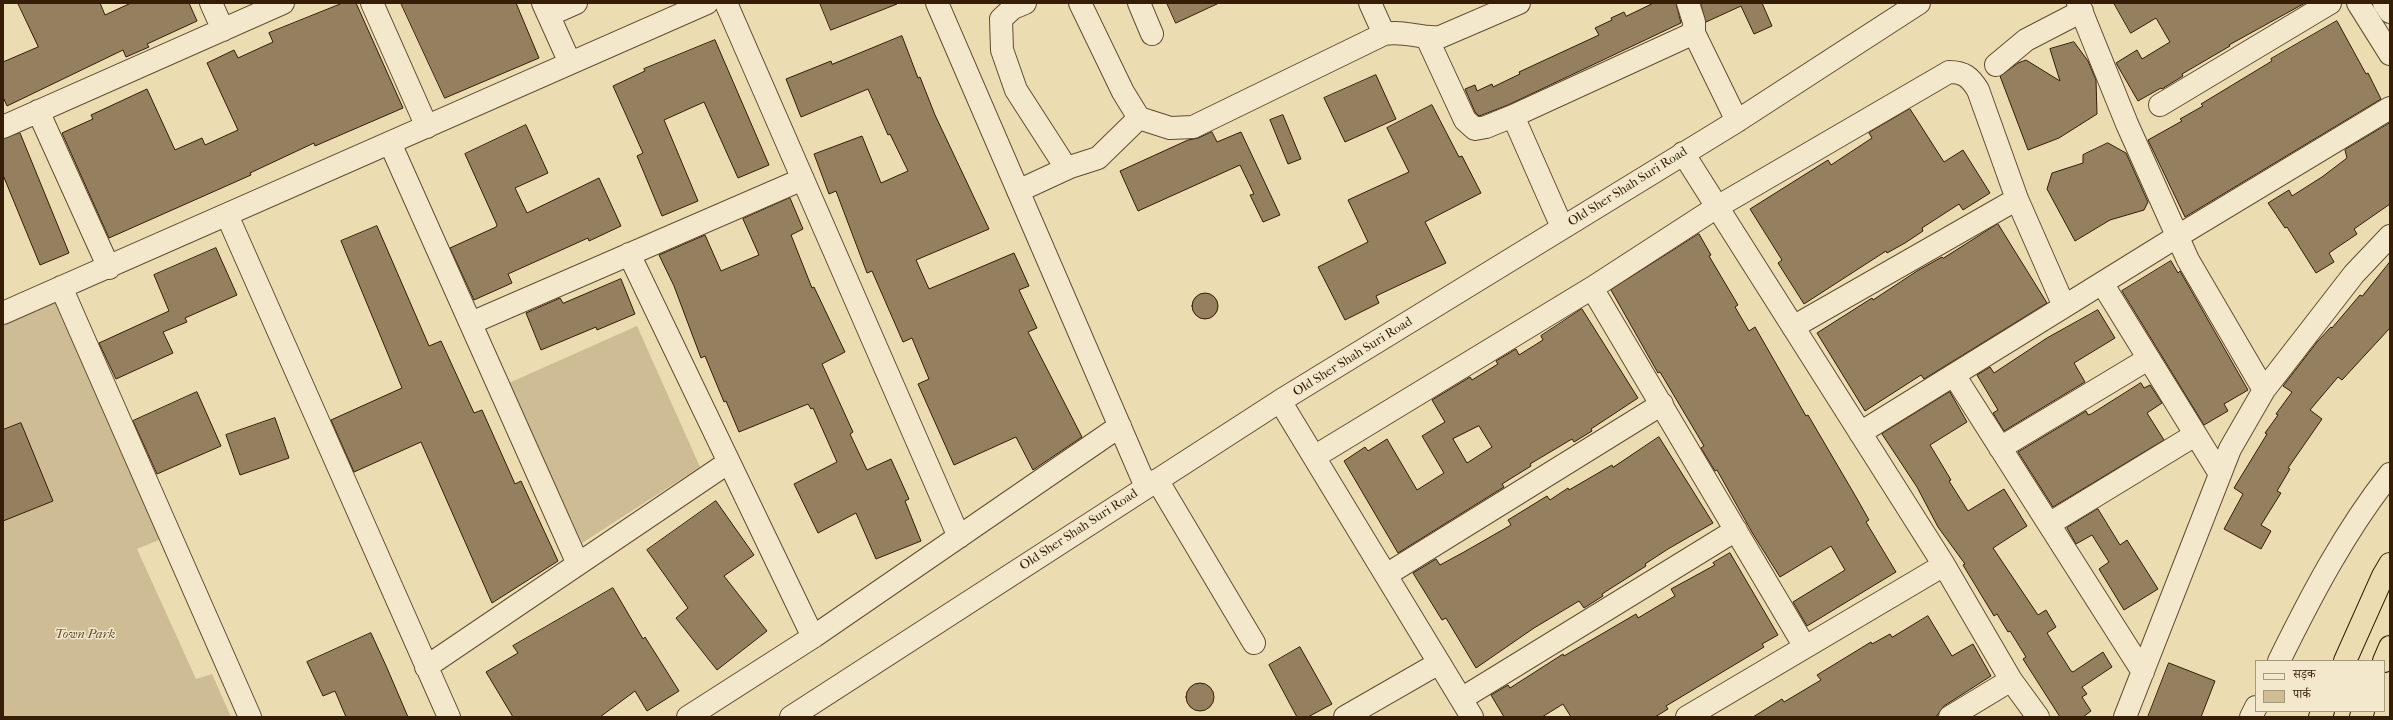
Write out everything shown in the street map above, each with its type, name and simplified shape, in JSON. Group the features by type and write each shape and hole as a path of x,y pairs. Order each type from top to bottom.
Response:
{"highway":[{"path":"2345,660 2383,576 2390,564"},
{"path":"2384,660 2390,647"}],"street":[{"path":"211,3 223,30"},
{"path":"3,127 283,3"},
{"path":"372,3 427,127"},
{"path":"570,63 546,9 576,3"},
{"path":"3,313 707,3"},
{"path":"726,3 959,537"},
{"path":"937,3 1120,426 1152,483 1254,643"},
{"path":"1025,3 1013,8 1000,19 1002,50 1016,90 1063,163 1070,167"},
{"path":"1080,3 1123,92 1139,118 1170,128 1193,127 1384,34 1409,32 1427,38 1440,36 1518,3"},
{"path":"1139,3 1152,34"},
{"path":"1370,3 1384,34"},
{"path":"1688,3 1694,22 1694,33 1736,121"},
{"name":"Old Sher Shah Suri Road","path":"791,717 1280,401 1736,121 1919,3"},
{"path":"2160,105 2330,3"},
{"path":"2358,3 2390,54"},
{"path":"2384,3 2390,12"},
{"path":"1996,65 2026,40 2080,7 2127,124 2188,260 2264,390"},
{"path":"1427,38 1465,120 1475,129 1486,127 1513,116 1694,33"},
{"path":"1314,457 1592,288 1717,207 1949,72 1961,72 1971,78 1978,90 2017,199 2064,306"},
{"path":"1860,433 2178,236 2390,108"},
{"path":"38,111 108,268"},
{"path":"1513,116 1562,227"},
{"path":"1018,191 1070,167 1098,158 1139,118"},
{"path":"390,143 578,564"},
{"path":"1683,153 1944,565 2011,680 2038,717"},
{"path":"471,323 803,179"},
{"path":"1794,327 2017,199"},
{"path":"227,215 449,717"},
{"path":"2125,717 2230,449 2264,390 2354,274 2390,236"},
{"path":"629,254 813,637"},
{"path":"2102,283 2220,474"},
{"path":"61,287 250,717"},
{"path":"1592,288 1805,647"},
{"path":"2000,448 2148,359"},
{"path":"1954,375 2142,672"},
{"path":"1280,401 1467,708 1736,530"},
{"path":"1386,575 1662,404"},
{"path":"688,717 813,637 1120,426"},
{"path":"2049,524 2195,434"},
{"path":"426,667 729,462"},
{"path":"2280,660 2316,587 2370,499 2390,474"},
{"path":"1687,717 1944,565"},
{"path":"1345,717 1439,663"},
{"path":"1950,717 2011,680"}],"green space":[{"name":"Town Park","path":"60,298 161,539 137,549 196,679 212,674 231,717 3,717 3,324"},
{"path":"637,326 700,467 582,543 509,383"}],"building":[{"path":"18,3 100,3 105,15 131,3 189,3 197,21 147,44 149,47 126,57 123,50 7,106 3,97 3,62 38,47"},
{"path":"343,3 356,3 403,108 315,146 314,143 250,173 251,175 109,238 62,133 93,119 91,115 147,89 175,150 202,138 205,145 238,130 207,63 234,50 238,58 273,42 269,33"},
{"path":"401,3 516,3 539,58 445,98"},
{"path":"820,3 897,3 897,4 831,30"},
{"path":"1167,3 1219,3 1176,23"},
{"path":"1654,3 1676,3 1681,23 1508,105 1479,116 1475,112 1465,89 1475,85 1477,91 1492,84 1493,87 1520,74 1519,72 1599,35 1595,28 1612,20 1611,18 1624,12 1626,16"},
{"path":"1701,3 1762,3 1772,26 1754,34 1741,6 1706,22"},
{"path":"2114,3 2305,3 2229,45 2230,46 2182,74 2183,76 2162,89 2161,88 2138,101 2116,63 2137,50 2142,59 2170,42 2156,18 2131,33"},
{"path":"2337,21 2366,74 2368,73 2381,99 2185,217 2148,140 2182,121 2180,119 2203,106 2201,104 2272,61 2271,59"},
{"path":"902,36 918,78 920,77 935,115 989,229 916,260 929,289 1014,253 1029,286 1019,290 1037,328 1028,332 1082,437 1033,470 1016,437 954,465 918,384 929,379 912,338 903,342 872,271 867,273 836,191 829,194 814,154 862,136 881,183 908,171 890,134 888,135 868,89 801,117 786,79 831,61 832,64"},
{"path":"715,40 769,165 738,178 704,102 664,120 698,201 662,216 637,156 643,153 613,86 645,71 644,69"},
{"path":"2074,42 2088,61 2096,80 2097,114 2059,138 2028,150 2000,76 2018,63 2026,60 2060,81 2050,49"},
{"path":"1376,75 1396,119 1345,142 1324,98"},
{"path":"1432,105 1459,157 1462,156 1481,193 1425,222 1446,263 1376,296 1379,303 1345,320 1318,267 1368,242 1348,200 1409,172 1387,128"},
{"path":"1910,109 1944,162 1963,150 1990,193 1963,210 1959,204 1922,228 1923,231 1905,243 1887,253 1886,251 1804,304 1778,263 1782,260 1750,209 1828,160 1831,165 1872,138 1869,133"},
{"path":"1283,115 1301,159 1288,164 1270,120"},
{"path":"2390,123 2390,204 2354,229 2357,234 2329,253 2334,262 2316,273 2287,227 2285,228 2268,203 2289,190 2292,196 2322,177 2347,158 2345,150"},
{"path":"526,125 548,173 515,188 527,213 599,178 621,226 589,241 588,238 508,274 512,283 474,300 450,248 496,227 497,225 465,154"},
{"path":"1212,132 1217,142 1241,132 1280,215 1263,222 1250,195 1254,194 1240,165 1138,211 1120,171 1188,140 1198,138"},
{"path":"20,133 69,253 40,265 3,175 3,139"},
{"path":"2108,143 2126,153 2148,202 2144,210 2110,220 2075,241 2047,189 2052,173 2083,163 2083,155"},
{"path":"790,198 803,229 791,235 812,288 814,287 845,352 822,364 853,432 850,434 867,470 891,459 909,499 905,501 921,541 876,559 856,513 818,533 794,484 837,462 813,408 811,409 808,404 739,432 726,401 724,402 705,356 701,358 674,286 659,255 705,235 721,271 759,255 743,219"},
{"path":"1998,224 2047,303 1924,379 1921,375 1865,411 1817,333 1872,298 1873,300 1917,271 1942,257 1943,258"},
{"path":"377,226 429,346 441,341 474,413 482,410 515,484 521,481 558,561 492,603 421,442 354,472 331,420 402,388 341,241"},
{"path":"1699,234 1711,255 1709,256 1738,305 1735,307 1749,331 1755,327 1806,416 1808,415 1856,497 1869,520 1866,522 1896,572 1807,626 1793,602 1845,570 1831,546 1780,577 1753,534 1717,470 1715,471 1701,448 1704,446 1660,372 1658,373 1611,290"},
{"path":"216,248 237,295 185,318 187,322 163,332 173,353 116,379 99,343 169,311 154,275"},
{"path":"2171,261 2178,273 2180,271 2248,390 2224,404 2228,411 2204,425 2122,291"},
{"path":"2390,262 2390,328 2342,380 2338,377 2310,410 2322,419 2288,468 2290,469 2277,491 2281,493 2261,525 2271,531 2261,549 2224,529 2243,494 2234,488 2267,434 2265,433 2278,415 2276,414 2292,392 2283,386 2317,342 2331,327 2332,328 2360,295 2362,296"},
{"path":"621,279 635,314 597,330 596,327 541,350 526,313 560,298 563,303"},
{"path":"1205,293 1214,297 1218,306 1214,315 1205,319 1196,315 1192,306 1196,297"},
{"path":"1582,309 1638,398 1574,442 1572,439 1530,464 1531,466 1502,484 1504,487 1398,553 1344,461 1365,447 1368,451 1387,439 1417,490 1444,473 1422,436 1445,422 1432,400 1470,377 1472,380 1498,364 1496,361 1516,349 1519,355 1543,340 1541,336","holes":["1479,426 1492,447 1467,463 1453,439"]},
{"path":"2098,310 2115,338 2074,363 2085,382 2004,431 1993,413 1998,410 1977,375 1990,367 1994,373 2047,338"},
{"path":"2141,383 2144,388 2150,385 2162,403 2147,413 2164,440 2053,507 2018,452 2086,411 2088,415 2091,414"},
{"path":"197,392 221,446 157,474 133,421"},
{"path":"1950,392 1967,422 1930,445 1951,480 1949,481 1968,511 2004,489 2027,526 1993,548 2038,615 2046,610 2056,627 2047,633 2071,671 2073,672 2103,652 2112,667 2082,687 2087,694 2082,697 2091,711 2083,717 2060,717 2023,659 2026,657 2010,631 2008,632 1997,614 1994,616 1963,565 1965,564 1938,527 1917,487 1882,434"},
{"path":"275,418 289,458 240,475 226,435"},
{"path":"21,423 53,501 3,521 3,430"},
{"path":"1659,437 1713,523 1645,564 1646,566 1602,594 1603,596 1584,608 1579,601 1534,628 1476,668 1446,618 1442,620 1413,573 1436,559 1440,565 1464,552 1511,525 1508,520 1547,496 1550,500 1568,488 1569,490 1612,465 1613,467"},
{"path":"716,501 754,555 724,576 767,631 717,670 676,618 688,608 647,550"},
{"path":"2098,509 2120,545 2127,540 2158,589 2124,610 2099,569 2109,562 2092,535 2076,544 2067,528"},
{"path":"1730,553 1778,635 1762,644 1764,647 1666,706 1668,709 1655,717 1571,717 1563,704 1542,717 1504,717 1491,695 1508,685 1510,688 1563,654 1564,656 1636,614 1638,618 1675,596 1671,589 1715,565 1713,563"},
{"path":"613,588 643,639 645,637 679,691 647,711 635,691 600,717 513,717 486,672 518,653 513,646"},
{"path":"1928,616 1952,656 1973,644 1991,676 1944,706 1936,717 1753,717 1782,699 1784,702 1821,680 1817,675 1871,642 1872,644 1890,634 1892,637"},
{"path":"371,633 408,717 346,717 335,691 323,696 307,662"},
{"path":"1300,647 1332,704 1308,717 1297,717 1269,665"},
{"path":"2169,663 2215,681 2201,717 2148,717"},
{"path":"1200,683 1210,687 1214,697 1210,707 1200,711 1190,707 1186,697 1190,687"}]}
